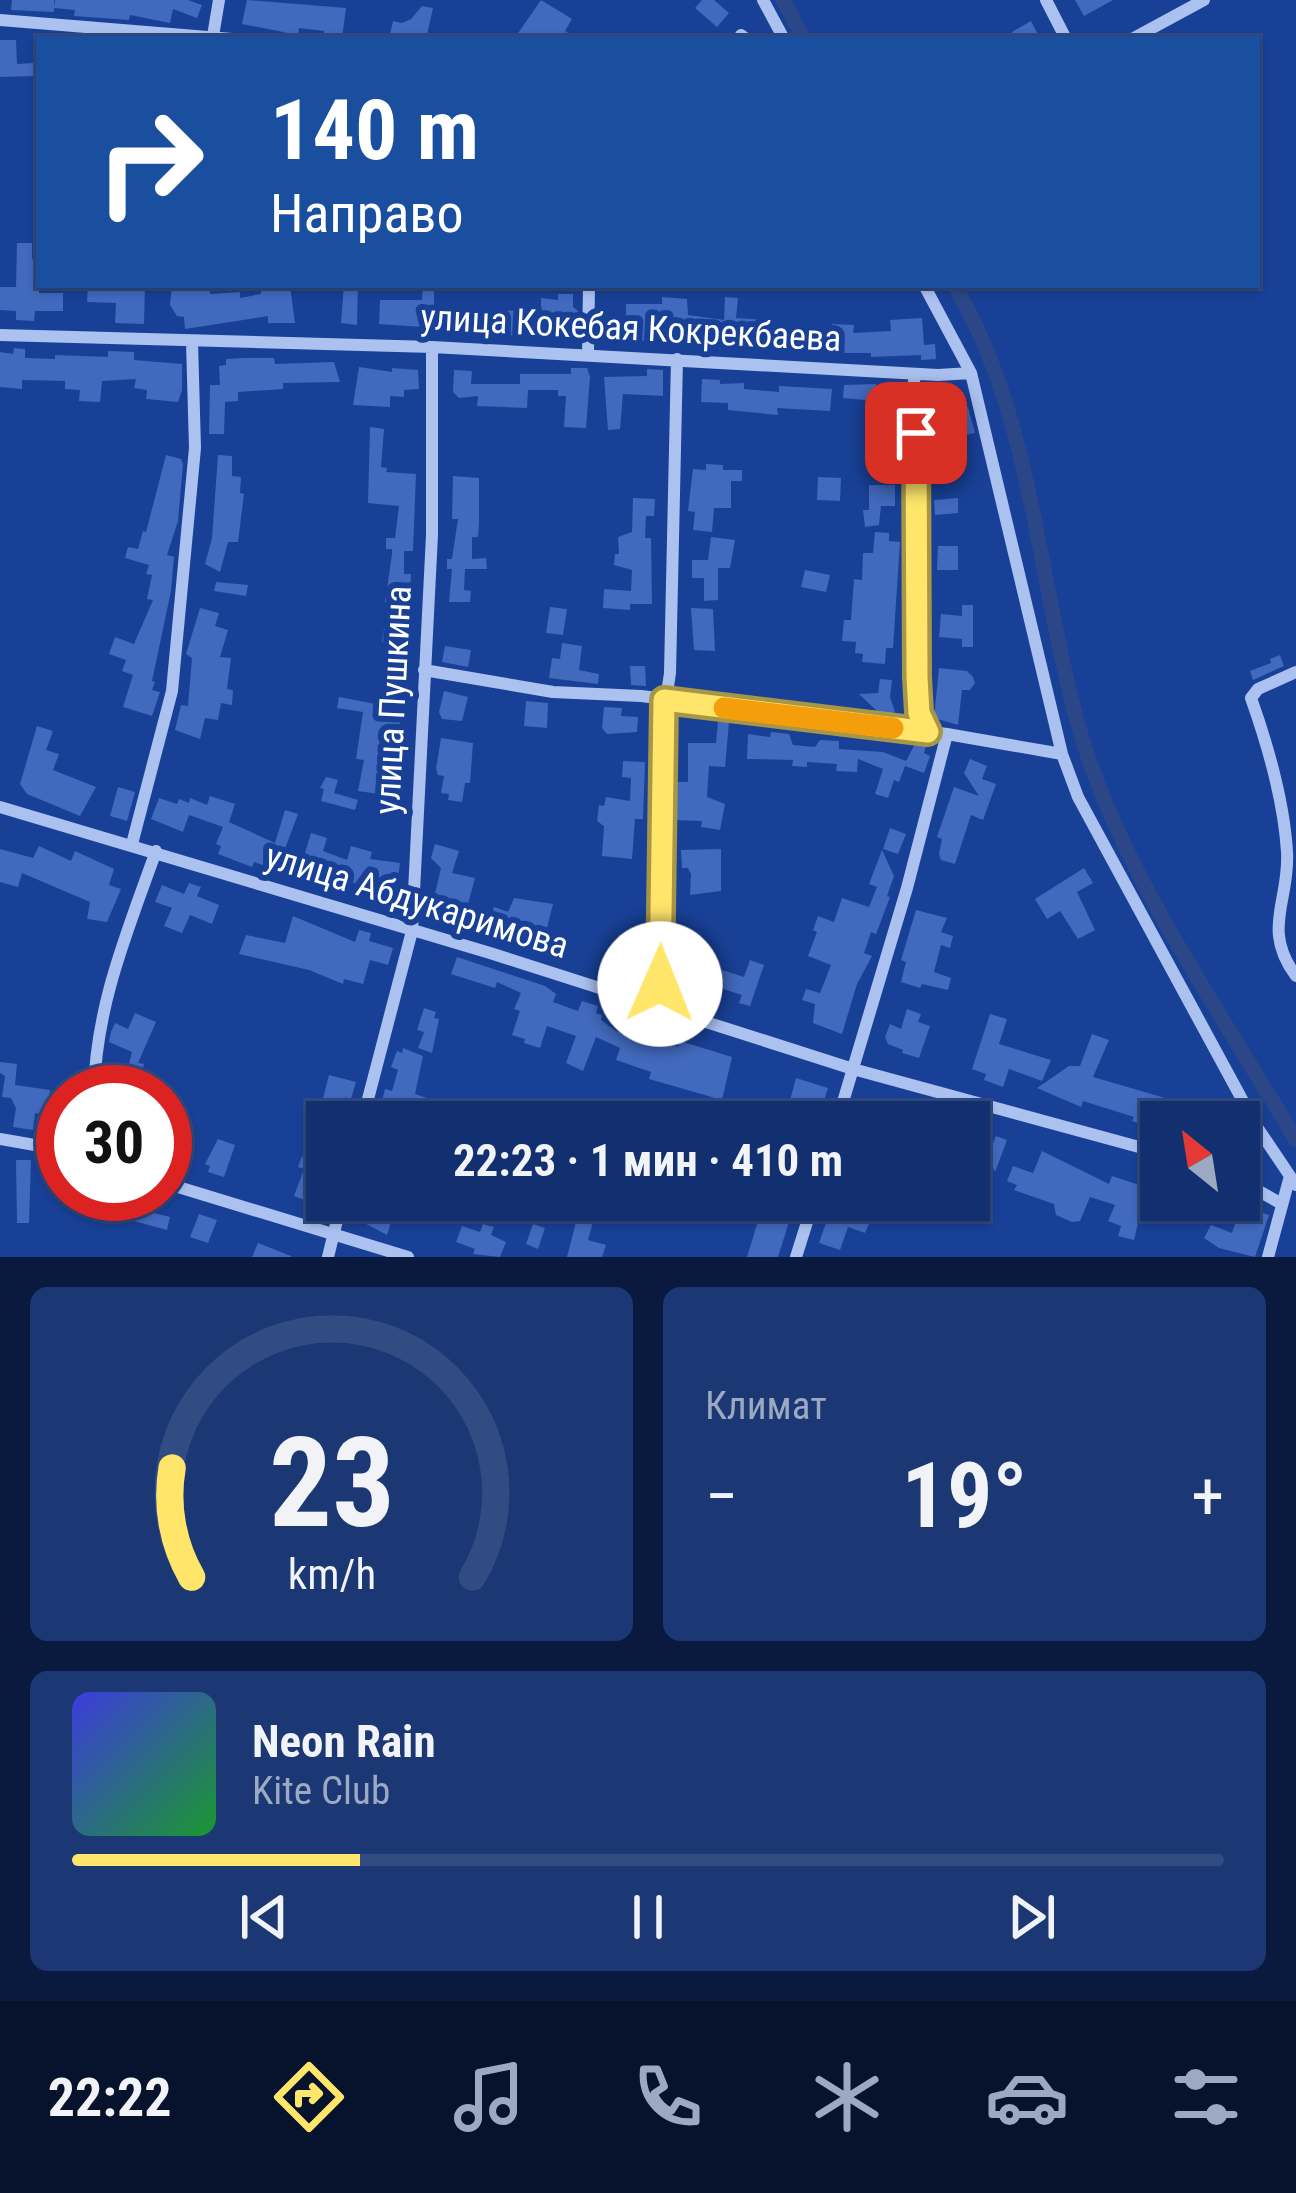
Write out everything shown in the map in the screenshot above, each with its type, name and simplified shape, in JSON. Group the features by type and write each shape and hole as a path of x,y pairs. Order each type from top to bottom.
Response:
{"street":[{"path":"0,20 212,36 219,0"},
{"path":"763,0 782,36"},
{"path":"1046,0 1064,36"},
{"path":"1138,36 1204,0"},
{"path":"588,354 589,288"},
{"path":"926,288 971,373 1062,754 1078,797 1257,1127 1293,1181 1268,1257"},
{"name":"улица Кокебая Кокрекбаева","path":"0,335 432,347 914,374 971,373"},
{"path":"132,844 172,691 195,448 192,342"},
{"name":"улица Пушкина","path":"367,1101 412,931 432,536 432,347"},
{"path":"665,1008 660,984 664,700 670,673 677,359"},
{"path":"914,374 917,677 919,713 928,732"},
{"path":"424,670 553,692 664,700 946,734 1062,754"},
{"path":"1296,672 1258,689 1251,698 1271,766 1287,850 1277,939 1296,976"},
{"path":"843,1101 908,888 946,734"},
{"name":"улица Абдукаримова","path":"0,807 156,851 853,1069 1140,1147"},
{"path":"95,1065 105,1002 156,851"},
{"path":"0,1139 36,1145"},
{"path":"192,1191 408,1257"},
{"path":"1260,1192 1282,1204"},
{"path":"328,1257 337,1221"},
{"path":"796,1257 807,1221"}],"building":[{"path":"12,0 54,0 54,12 11,10"},
{"path":"55,0 188,0 202,5 197,18 173,9 170,23 130,15 129,20 74,16 75,10 54,8"},
{"path":"247,0 346,8 342,36 299,28 298,35 242,24"},
{"path":"541,0 572,19 565,31 573,36 516,36"},
{"path":"702,0 714,0 729,13 717,27 695,8"},
{"path":"1075,0 1113,0 1084,16"},
{"path":"422,6 433,8 427,36 390,36 393,21 411,19"},
{"path":"1031,21 1038,36 1014,36 1012,32"},
{"path":"0,40 16,40 17,64 34,63 34,76 0,77"},
{"path":"17,243 32,243 36,288 39,293 63,293 63,311 35,311 34,321 16,320 16,311 0,310 0,287 16,287"},
{"path":"88,288 145,288 144,324 115,323 116,303 87,302"},
{"path":"172,288 210,288 210,294 240,292 240,298 261,294 261,288 290,288 295,323 268,323 268,316 185,329 184,317 177,316 170,305"},
{"path":"344,288 358,288 357,325 341,323"},
{"path":"423,288 434,288 434,320 424,319 423,327 379,324 380,300 422,300"},
{"path":"558,294 573,294 578,333 545,329 544,339 500,334 502,311 541,309 541,298 558,300"},
{"path":"662,297 687,299 688,315 724,320 725,297 738,298 736,318 765,320 763,347 721,349 689,343 690,333 665,331 664,342 600,338 599,317 626,317 626,304 662,304"},
{"path":"922,318 924,345 935,344 936,359 840,353 821,333 832,334 832,324 854,325 853,333 891,331 890,320"},
{"path":"786,330 814,332 813,350 784,348"},
{"path":"14,348 25,349 25,358 108,357 108,351 134,352 134,360 182,364 182,390 178,402 146,399 147,390 134,388 136,379 102,381 100,402 79,401 80,390 65,389 65,381 22,380 22,389 0,387 0,352 13,354"},
{"path":"274,358 275,364 334,362 340,382 283,383 283,389 238,392 238,401 225,402 224,434 209,434 210,385 220,385 219,366 226,365 226,359"},
{"path":"359,367 418,370 419,389 404,390 404,397 390,396 390,407 353,405"},
{"path":"571,368 587,368 590,377 586,428 564,427 566,396 558,396 558,390 528,390 527,408 477,406 478,396 459,398 453,392 454,370 472,371 471,384 520,384 520,374 571,374"},
{"path":"647,369 663,370 663,396 623,394 620,429 608,430 604,377 647,376"},
{"path":"702,379 779,392 779,386 832,389 830,411 777,408 778,415 728,410 728,403 701,402"},
{"path":"876,384 877,401 843,398 844,385"},
{"path":"950,388 953,411 968,407 975,433 960,436 941,431 942,437 928,438 927,426 932,426 929,390"},
{"path":"370,427 384,429 381,467 386,472 416,474 413,551 404,551 404,574 411,574 410,605 385,603 392,554 392,549 386,549 386,538 395,538 399,506 368,503"},
{"path":"166,455 183,464 178,521 167,555 174,557 171,591 152,681 152,690 160,692 152,716 123,707 133,675 122,671 126,660 109,654 115,637 134,644 153,600 147,599 149,565 125,558 128,547 138,549 146,532"},
{"path":"218,455 232,456 232,476 241,477 240,493 244,494 238,542 228,542 220,572 205,564 212,538"},
{"path":"706,464 742,470 742,481 731,481 731,508 714,508 712,532 693,530 695,512 688,511 693,469 706,470"},
{"path":"453,476 479,478 478,537 472,537 472,559 486,558 487,569 465,569 464,590 471,591 470,602 449,602 452,569 447,569 447,559 452,559 458,519 452,519"},
{"path":"818,477 841,478 840,501 817,500"},
{"path":"869,485 895,485 895,506 881,506 879,525 865,527 863,510 869,510"},
{"path":"633,498 655,499 654,516 646,516 645,538 651,538 652,604 630,604 630,610 603,608 604,589 631,591 632,570 614,565 618,537 632,532"},
{"path":"958,498 958,513 935,515 934,500"},
{"path":"875,532 889,533 889,541 900,542 893,648 886,648 885,664 862,662 863,654 855,653 856,642 842,641 844,620 851,620 854,579 862,580 863,553 873,553"},
{"path":"711,537 735,540 730,568 718,568 718,600 704,601 704,578 692,578 692,560 708,560"},
{"path":"938,546 958,546 958,570 937,570"},
{"path":"805,570 830,575 826,592 801,587"},
{"path":"216,582 248,585 246,596 214,591"},
{"path":"962,605 973,605 973,647 962,647 962,639 939,637 941,614 962,616"},
{"path":"550,607 567,609 563,635 546,633"},
{"path":"200,608 219,613 215,626 228,630 220,657 231,658 227,689 233,690 232,705 221,703 218,720 205,718 200,739 175,730 181,705 188,706 192,658 186,654"},
{"path":"691,608 713,609 715,651 694,650"},
{"path":"389,624 406,625 403,657 407,658 400,724 394,724 387,769 406,772 404,785 381,783 379,794 358,791 364,760 356,759 363,712 337,708 339,697 386,706 392,674 385,673 389,643 382,642"},
{"path":"562,643 582,646 579,670 599,674 598,684 549,678 552,658 560,659"},
{"path":"445,646 471,650 468,667 442,662"},
{"path":"1280,655 1284,666 1253,680 1250,671"},
{"path":"630,666 645,666 646,686 631,685"},
{"path":"939,668 967,671 975,683 970,690 962,690 958,725 934,718"},
{"path":"880,679 892,680 895,712 888,715 859,694 878,693"},
{"path":"444,691 468,697 462,721 442,719"},
{"path":"526,701 548,703 547,728 524,726"},
{"path":"604,707 622,708 621,716 638,717 637,732 607,734 602,728"},
{"path":"718,721 729,722 725,767 709,766 707,797 725,804 720,830 701,827 702,821 675,820 676,782 688,782 688,743 716,743"},
{"path":"37,726 53,731 46,750 59,754 53,770 96,787 80,816 27,794 20,784"},
{"path":"771,732 789,734 793,745 815,747 820,740 839,741 839,749 883,752 906,761 916,742 926,746 924,753 930,756 924,773 905,766 888,798 875,794 883,769 858,759 857,772 836,771 837,764 807,762 807,767 792,766 793,760 747,759 748,734 770,737"},
{"path":"441,738 473,743 470,783 465,783 462,802 448,800 449,794 441,793 444,776 436,769"},
{"path":"970,759 987,766 982,779 996,784 983,820 971,815 955,864 941,860 942,839 937,837 954,787 979,796 964,773"},
{"path":"623,761 645,762 643,819 635,819 632,859 602,856 604,826 597,821 599,805 604,806 606,797 630,801 631,778 622,777"},
{"path":"326,777 338,780 334,793 358,800 355,810 321,801 324,789 320,788"},
{"path":"118,787 135,792 127,821 110,816"},
{"path":"210,796 235,804 229,822 275,843 285,810 298,814 277,870 254,862 252,867 218,854 221,846 216,844 223,827 189,815 183,832 151,819 159,798 177,804 179,799 189,803 190,798 207,805"},
{"path":"890,828 906,834 898,854 883,849"},
{"path":"311,833 327,838 323,851 347,860 351,846 372,852 370,859 400,863 397,886 369,883 368,887 337,878 333,889 321,885 326,871 302,863"},
{"path":"435,844 459,851 452,873 475,878 468,904 456,901 453,913 446,914 433,902 441,868 431,858"},
{"path":"39,846 71,861 75,851 114,869 109,885 121,889 107,922 87,919 90,902 22,873 18,887 0,882 0,849 33,858"},
{"path":"721,849 721,891 690,895 691,874 682,868 681,850"},
{"path":"882,850 894,876 890,897 876,934 871,932 864,953 872,956 857,984 842,1034 813,1023 815,1004 802,1000 806,989 820,993 831,965 808,956 817,932 813,930 818,916 834,922 842,898 869,907 877,887 869,884"},
{"path":"1084,868 1093,883 1077,892 1095,930 1078,939 1060,911 1047,919 1035,899"},
{"path":"189,883 201,887 197,896 219,905 212,924 190,915 182,933 164,926 172,908 155,902 162,885 184,894"},
{"path":"514,898 553,904 544,940 507,930 504,941 490,936 486,930 494,907 508,912"},
{"path":"916,910 947,918 941,932 953,936 950,948 941,945 934,972 951,978 948,990 901,982 906,962 901,960"},
{"path":"293,916 355,942 359,930 371,933 369,941 393,948 388,965 370,960 363,984 344,979 343,984 309,970 239,954 246,935 285,943"},
{"path":"619,934 641,943 632,966 627,963 624,969 608,962"},
{"path":"695,954 707,956 706,968 698,967 689,982 670,978 673,963 694,960"},
{"path":"457,957 545,986 556,994 553,1002 578,1011 582,1001 598,1006 601,1020 616,1031 637,1038 640,1032 678,1047 680,1041 732,1057 722,1100 649,1079 651,1072 616,1060 620,1048 596,1037 583,1071 566,1063 576,1036 547,1026 540,1048 524,1043 525,1039 512,1035 521,993 497,982 495,988 451,974"},
{"path":"750,960 764,965 750,1006 739,1003 742,995 717,987 722,970 744,977"},
{"path":"424,1008 436,1012 434,1018 439,1019 432,1053 418,1048 424,1032 417,1030"},
{"path":"907,1009 921,1014 918,1022 930,1026 919,1058 902,1053 885,1037 890,1024 901,1029"},
{"path":"135,1013 156,1022 138,1063 144,1065 129,1065 132,1052 109,1042 115,1023 128,1029"},
{"path":"990,1014 1007,1019 999,1044 1051,1060 1042,1081 1009,1069 1003,1087 972,1069"},
{"path":"1092,1034 1109,1040 1093,1077 1164,1101 1140,1101 1140,1124 1132,1121 1134,1117 1083,1101 1081,1107 1037,1088 1069,1066 1080,1066"},
{"path":"403,1048 423,1056 415,1094 436,1101 382,1101 385,1089 392,1091 398,1070 391,1067 397,1051 402,1053"},
{"path":"0,1062 17,1064 15,1085 36,1088 33,1130 13,1127 16,1108 11,1098 2,1097 5,1076 0,1073"},
{"path":"329,1075 356,1082 351,1099 322,1101"},
{"path":"796,1078 828,1088 824,1101 790,1101"},
{"path":"996,1136 1007,1140 995,1172 990,1160"},
{"path":"218,1139 235,1145 224,1177 208,1172 210,1166 205,1164"},
{"path":"1042,1151 1109,1184 1112,1176 1140,1185 1134,1240 1118,1236 1121,1226 1108,1221 1115,1205 1090,1197 1080,1221 1072,1222 1056,1215 1054,1204 1014,1190 1017,1185 1007,1181 1013,1166 1033,1173"},
{"path":"302,1156 306,1158 306,1200 294,1196 304,1169 298,1167"},
{"path":"16,1160 31,1160 29,1223 17,1223"},
{"path":"1260,1212 1269,1215 1255,1257 1219,1248 1204,1238 1211,1225 1232,1233 1236,1221 1260,1221"},
{"path":"199,1214 217,1220 208,1243 190,1237"},
{"path":"134,1221 169,1221 167,1230"},
{"path":"361,1221 391,1221 387,1235"},
{"path":"576,1221 593,1222 588,1240 606,1245 602,1257 567,1257"},
{"path":"758,1221 789,1221 778,1257 747,1257"},
{"path":"827,1221 870,1221 865,1233 848,1227 840,1250 819,1243"},
{"path":"483,1224 494,1227 491,1235 506,1242 500,1257 473,1254 475,1249 456,1242 462,1226 480,1232"},
{"path":"533,1224 545,1228 538,1249 526,1244"},
{"path":"258,1243 291,1256 291,1257 252,1257"}],"waterway":[{"path":"783,0 802,36"},
{"path":"956,288 980,334 1016,441 1064,667 1094,775 1143,883 1296,1140"}],"slow traffic":[{"path":"724,708 893,728"}],"route":[{"path":"660,984 664,700 928,732 919,713 917,677 916,433"}]}
